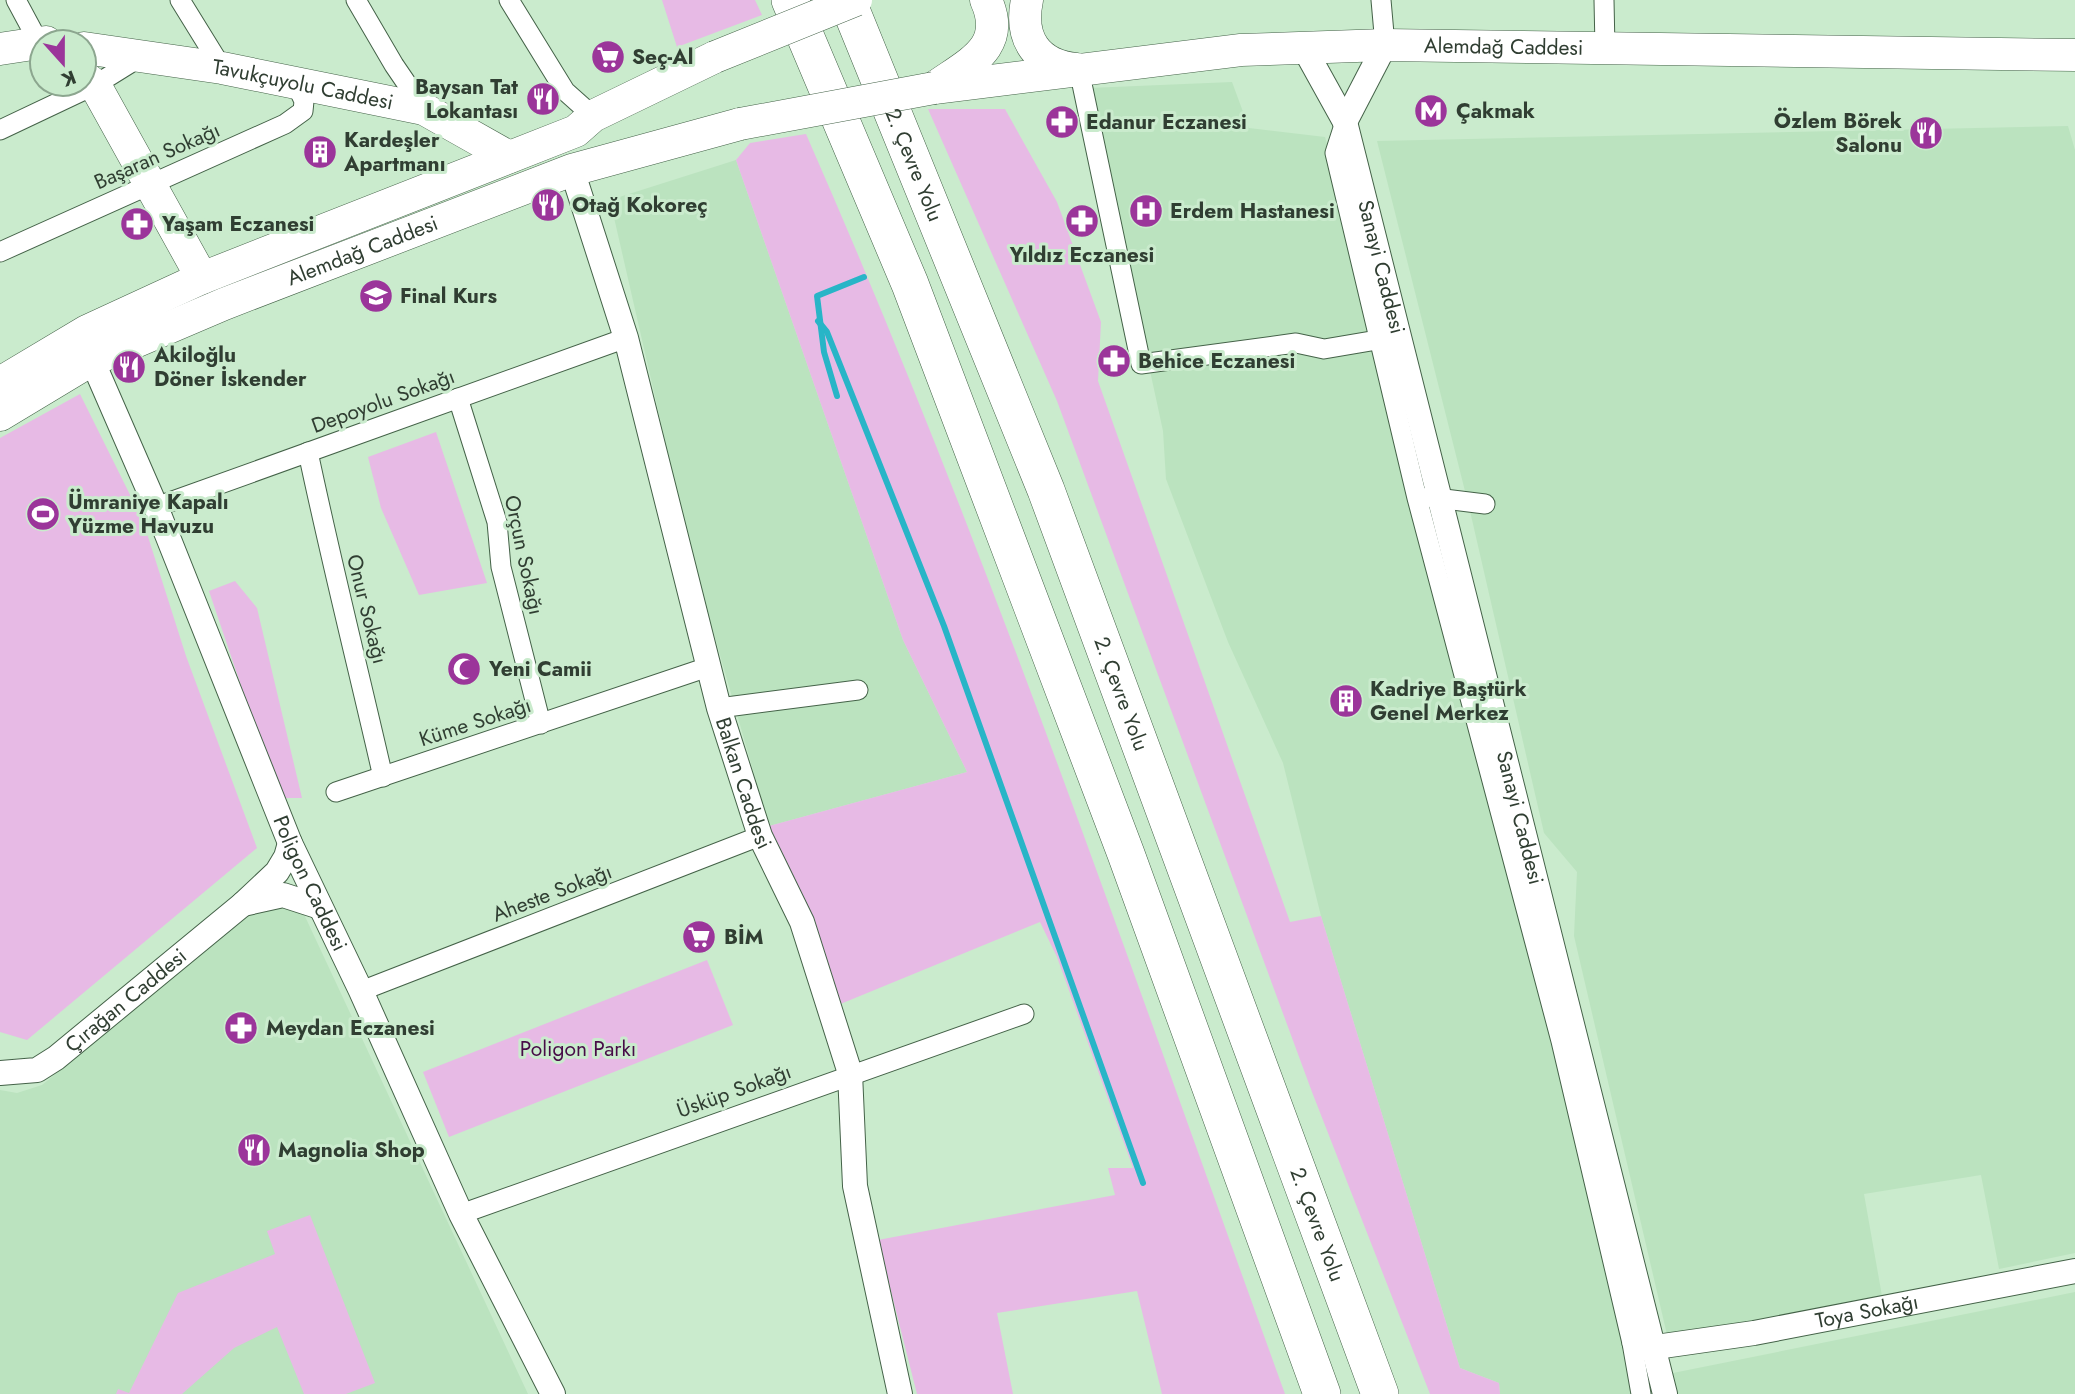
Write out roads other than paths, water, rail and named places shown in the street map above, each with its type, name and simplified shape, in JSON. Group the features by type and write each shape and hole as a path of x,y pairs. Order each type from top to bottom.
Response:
{"highway":[{"path":"790,0 915,296 1126,854 1322,1394"},
{"name":"2. Çevre Yolu","path":"848,0 1046,489 1380,1394"}],"main road":[{"name":"Alemdağ Caddesi","path":"0,383 87,331 202,278 576,131 593,116 715,57 856,0"},
{"path":"934,88 982,55 992,33 992,14 986,0"},
{"path":"1027,0 1024,16 1028,37 1038,55 1057,67 1082,70"},
{"path":"0,49 28,44"},
{"name":"Alemdağ Caddesi","path":"0,415 92,360 224,304 572,170 740,124 934,88 1241,50 1385,45 2075,55"},
{"name":"Tavukçuyolu Caddesi","path":"98,50 222,68 425,109 509,157"},
{"path":"98,95 202,278"}],"street":[{"path":"16,0 33,28"},
{"path":"180,0 222,68"},
{"path":"356,0 394,65 425,109"},
{"path":"509,0 565,91 593,116"},
{"path":"1381,0 1385,45"},
{"path":"1604,0 1605,48"},
{"name":"Sanayi Caddesi","path":"1385,45 1345,122 1335,153 1377,340 1429,497 1656,1347 1665,1394"},
{"name":"Sanayi Caddesi","path":"1304,48 1345,122 1429,497 1561,1041 1632,1343 1641,1394"},
{"path":"98,77 140,57"},
{"path":"1082,70 1082,84 1142,364 1296,343 1324,349 1377,340"},
{"name":"Başaran Sokağı","path":"0,252 296,117 303,111 304,102 296,84"},
{"path":"0,130 59,98"},
{"name":"Balkan Caddesi","path":"572,170 626,338 719,708 760,836 802,922 850,1073 855,1186 900,1394"},
{"name":"Depoyolu Sokağı","path":"156,507 626,338"},
{"name":"Poligon Caddesi","path":"92,360 156,507 289,843 361,991 461,1213 553,1394"},
{"name":"Orçun Sokağı","path":"458,398 497,522 501,567 541,724"},
{"name":"Onur Sokağı","path":"309,452 336,585 351,633 383,777"},
{"path":"1429,497 1485,504"},
{"name":"Küme Sokağı","path":"336,792 708,667"},
{"path":"719,708 858,690"},
{"name":"Aheste Sokağı","path":"361,991 760,836"},
{"name":"Çırağan Caddesi","path":"0,1073 37,1070 56,1058 243,904 277,872 286,857 289,843"},
{"name":"Çırağan Caddesi","path":"243,904 283,895 320,907"},
{"name":"Üsküp Sokağı","path":"461,1213 850,1073 1024,1014"},
{"name":"Toya Sokağı","path":"1656,1347 1754,1333 2075,1271"},
{"path":"1632,1343 1641,1348 1656,1347"}],"waterway":[{"path":"837,396 824,352 817,296 864,277"},
{"path":"818,321 827,332 944,626 1143,1183"}],"place":[{"name":"Seç-Al","path":"608,57"},
{"name":"Baysan Tat Lokantası","path":"543,99"},
{"name":"Çakmak","path":"1431,111"},
{"name":"Edanur Eczanesi","path":"1062,122"},
{"name":"Özlem Börek Salonu","path":"1926,133"},
{"name":"Kardeşler Apartmanı","path":"320,152"},
{"name":"Otağ Kokoreç","path":"548,205"},
{"name":"Erdem Hastanesi","path":"1146,211"},
{"name":"Yıldız Eczanesi","path":"1082,221"},
{"name":"Yaşam Eczanesi","path":"137,224"},
{"name":"Final Kurs","path":"376,296"},
{"name":"Behice Eczanesi","path":"1114,361"},
{"name":"Akiloğlu Döner İskender","path":"129,367"},
{"name":"Ümraniye Kapalı Yüzme Havuzu","path":"43,514"},
{"name":"Yeni Camii","path":"464,669"},
{"name":"Kadriye Baştürk Genel Merkez","path":"1346,701"},
{"name":"BİM","path":"699,937"},
{"name":"Meydan Eczanesi","path":"241,1028"},
{"name":"Magnolia Shop","path":"254,1150"}],"park label":[{"name":"Poligon Parkı","path":"578,1049"}]}
